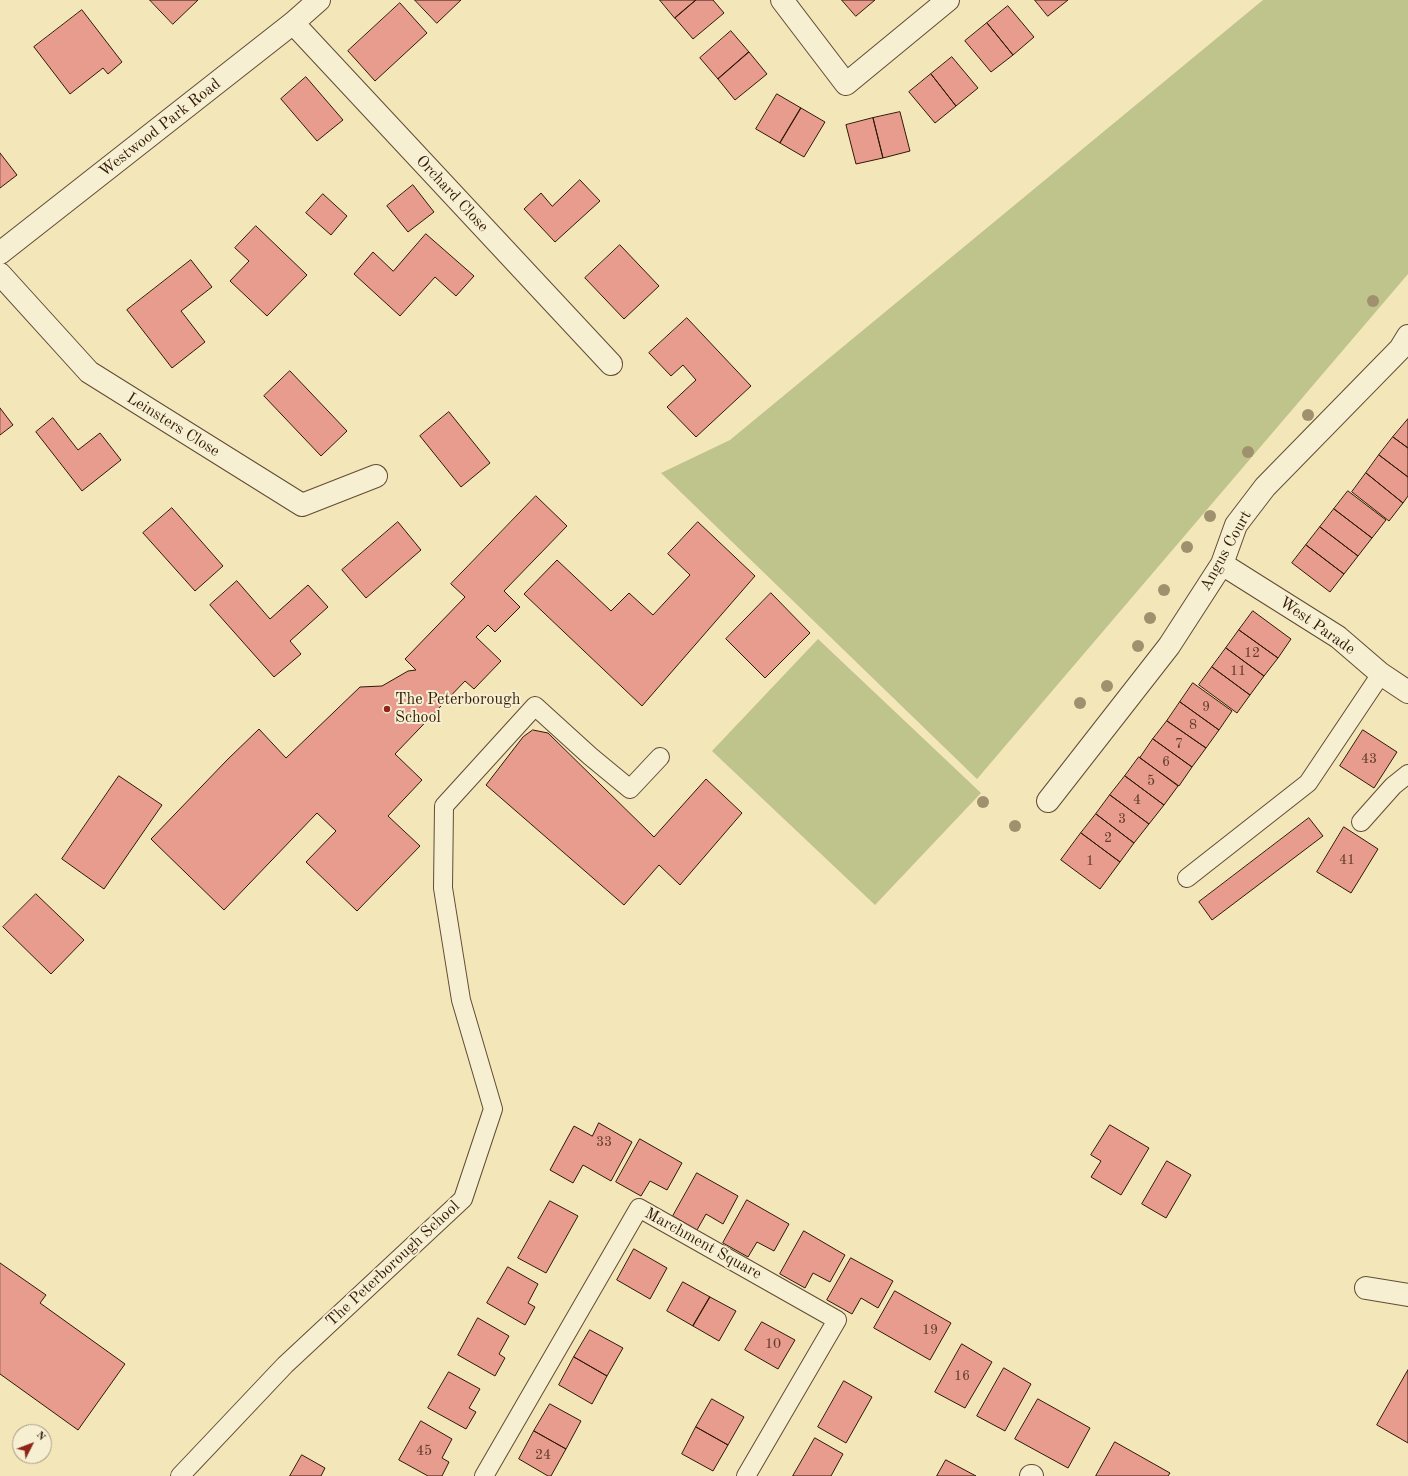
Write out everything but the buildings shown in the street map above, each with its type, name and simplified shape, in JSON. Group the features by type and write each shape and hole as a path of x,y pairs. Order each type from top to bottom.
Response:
{"street":[{"name":"Westwood Park Road","path":"0,253 293,24 319,0"},
{"path":"782,0 846,84 948,0"},
{"name":"Orchard Close","path":"293,24 611,364"},
{"name":"Leinsters Close","path":"0,274 89,372 302,505 376,476"},
{"name":"Angus Court","path":"1048,801 1169,646 1222,564 1236,525 1265,487 1400,349 1408,336"},
{"name":"West Parade","path":"1222,564 1338,637 1381,674 1408,692"},
{"path":"1366,1288 1408,1295"}],"lane":[{"path":"1187,878 1308,782 1381,674"},
{"name":"The Peterborough School","path":"180,1476 285,1365 463,1198 493,1109 461,1000 444,888 444,806 535,706 590,756 630,789 660,757"},
{"path":"1361,822 1393,786 1408,774"},
{"name":"Marchment Square","path":"484,1476 639,1208 837,1320 746,1476"}],"green space":[{"path":"1263,0 1408,0 1408,274 977,779 661,473 730,440"},
{"path":"818,639 981,793 875,905 712,751"}],"place":[{"name":"The Peterborough School","path":"387,709"}]}
